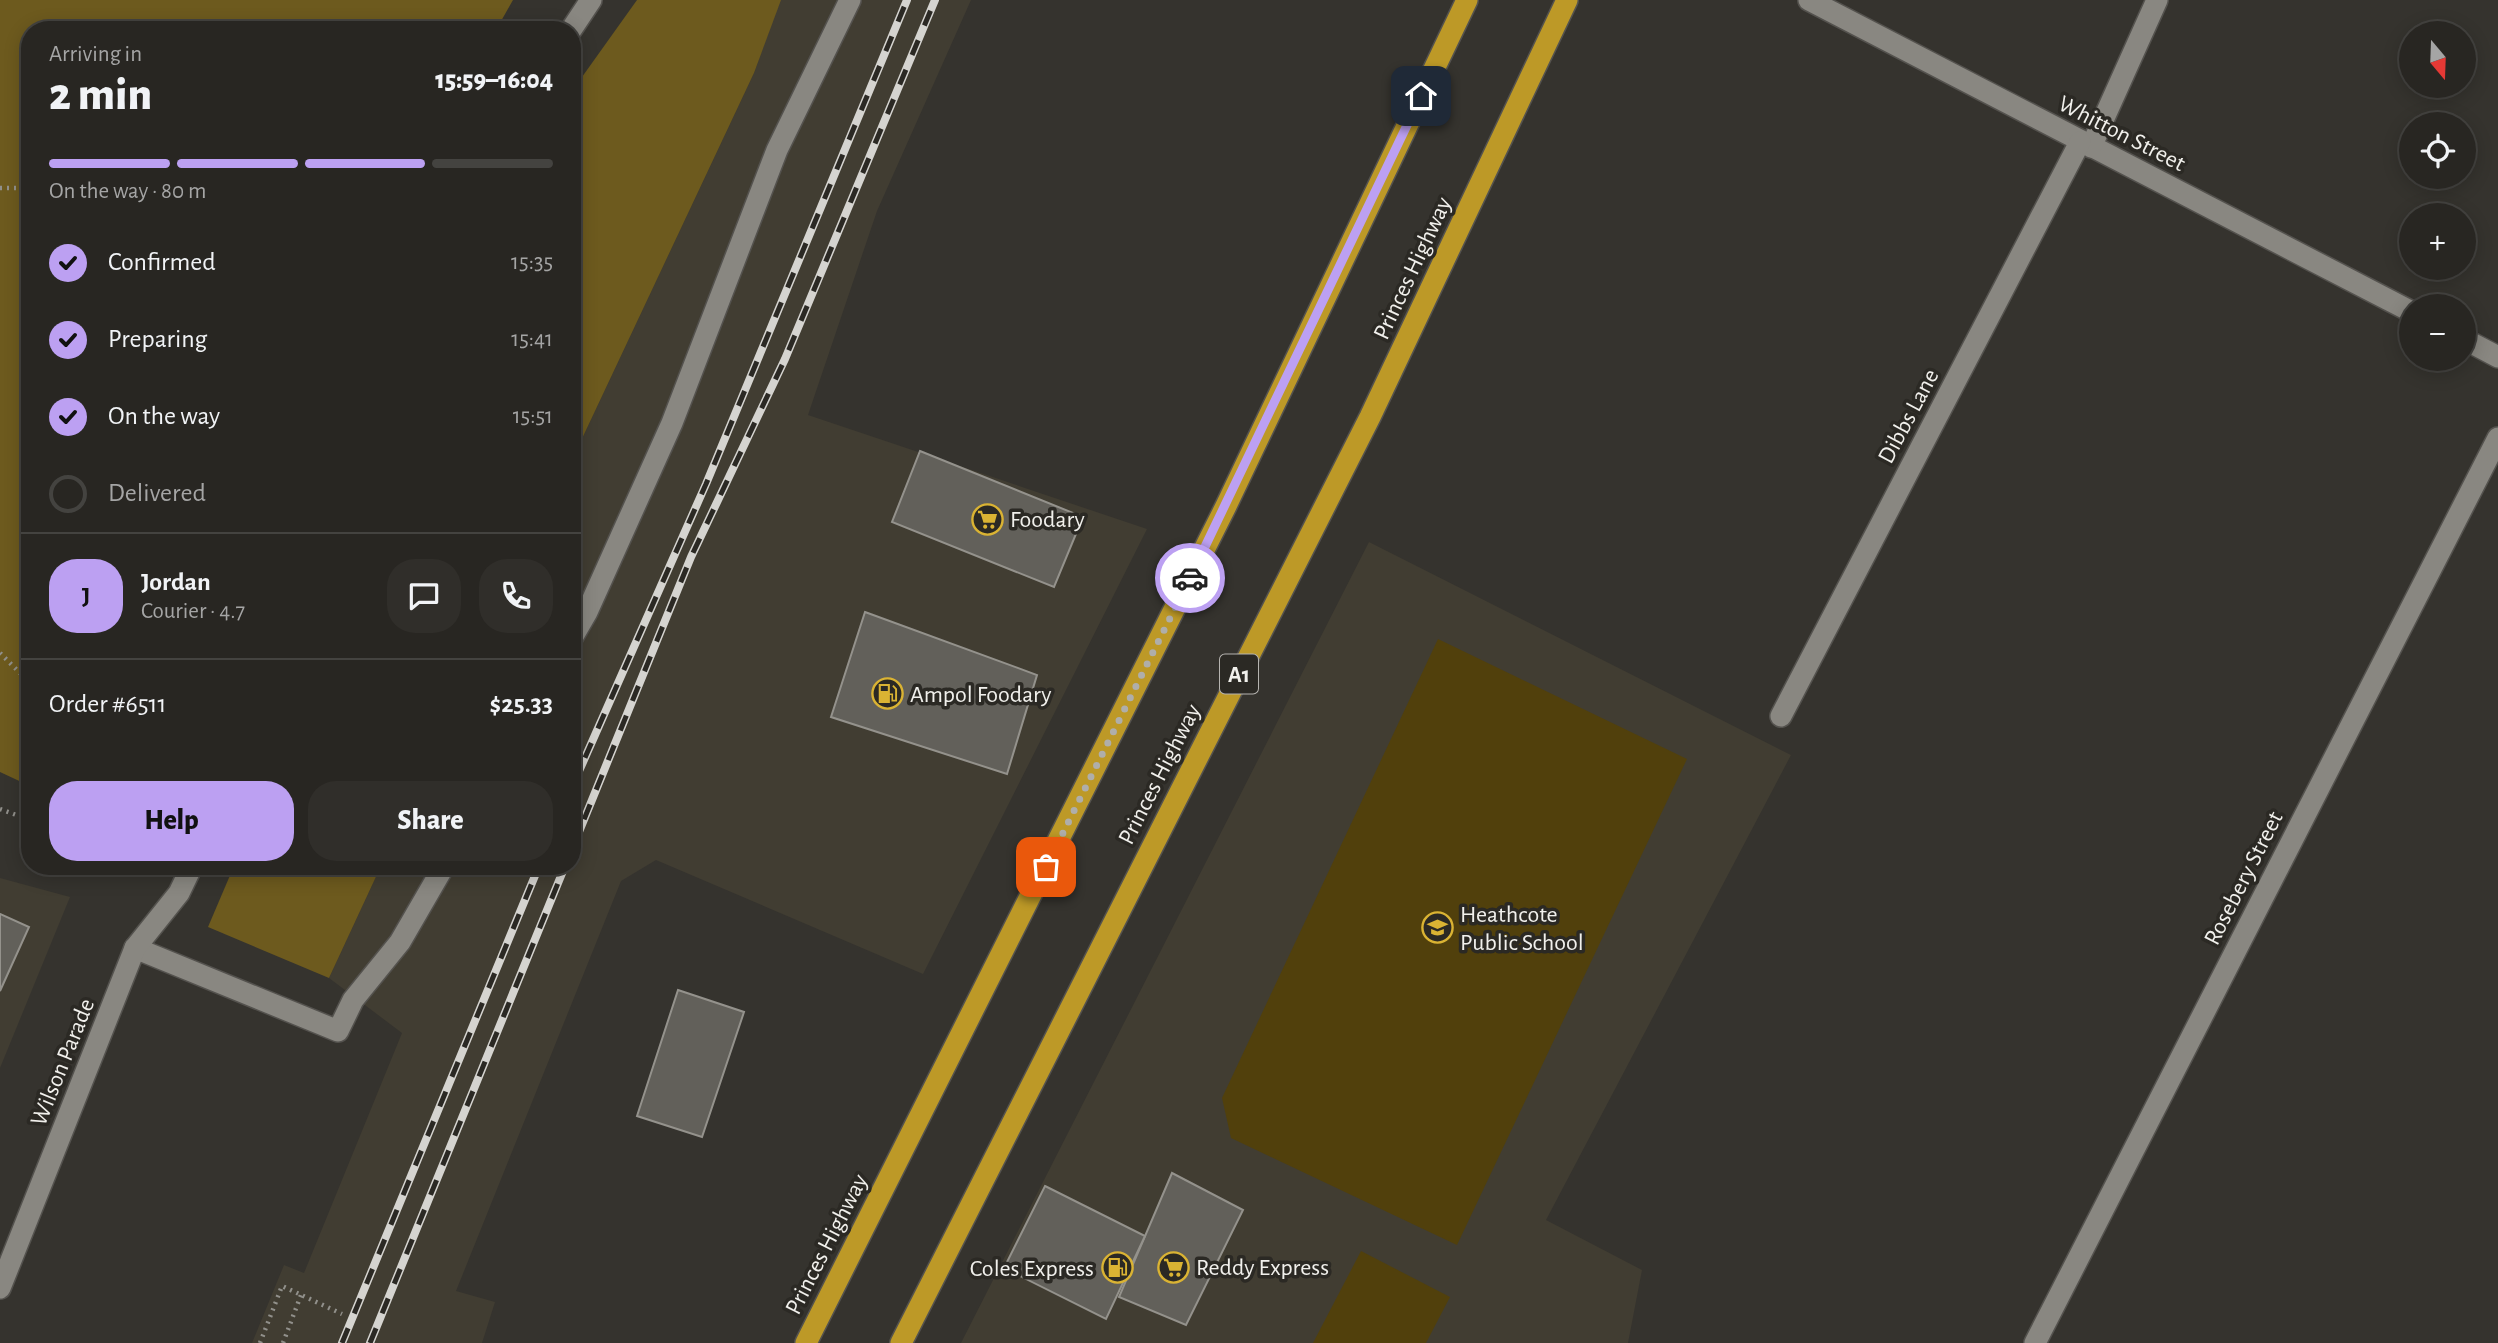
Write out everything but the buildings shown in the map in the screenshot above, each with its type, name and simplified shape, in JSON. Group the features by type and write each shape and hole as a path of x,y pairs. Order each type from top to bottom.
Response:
{"highway":[{"name":"Princes Highway","path":"806,1343 1226,506 1467,0"},
{"name":"Princes Highway","path":"901,1343 1370,417 1567,0"}],"street":[{"path":"577,21 591,0"},
{"path":"581,622 672,423 777,149 850,0"},
{"name":"Whitton Street","path":"1809,0 2399,305"},
{"name":"Dibbs Lane","path":"1781,716 2086,144 2157,0"},
{"path":"2476,345 2498,357"},
{"name":"Rosebery Street","path":"2035,1343 2498,438"},
{"name":"Wilson Parade","path":"0,1288 135,948 179,893 188,875"},
{"path":"135,948 338,1031 353,1000 400,942 439,875"}],"path":[{"path":"0,188 21,188"},
{"path":"0,653 21,674"},
{"path":"0,810 21,817"},
{"path":"260,1343 282,1286 342,1314"},
{"path":"283,1343 301,1294"}],"shaded area":[{"path":"0,0 513,0 501,21 21,21 21,782 0,772"},
{"path":"637,0 781,0 754,73 581,441 581,78"},
{"path":"780,0 971,0 877,211 808,415 1147,529 923,974 656,860 621,881 456,1291 495,1302 482,1343 252,1343 284,1265 304,1273 402,1033 329,978 377,875 581,875 581,441 754,73"},
{"name":"Heathcote Public School","path":"1369,542 1791,755 1546,1220 1642,1270 1628,1343 961,1343"},
{"path":"1438,639 1687,759 1457,1245 1231,1138 1222,1098"},
{"path":"230,875 377,875 329,978 208,927"},
{"path":"0,878 70,897 0,1068"},
{"path":"1361,1251 1450,1297 1426,1343 1313,1343"}],"railway":[{"path":"581,767 706,484 907,0"},
{"path":"581,827 691,557 785,359 935,0"},
{"path":"342,1343 535,875"},
{"path":"370,1343 561,875"}],"way so far":[{"path":"1046,867 1190,578"}],"place":[{"name":"Foodary","path":"987,519"},
{"name":"Ampol Foodary","path":"887,694"},
{"name":"Heathcote Public School","path":"1437,928"},
{"name":"Reddy Express","path":"1173,1267"},
{"name":"Coles Express","path":"1117,1268"}],"route":[{"path":"1190,578 1421,96"}]}
